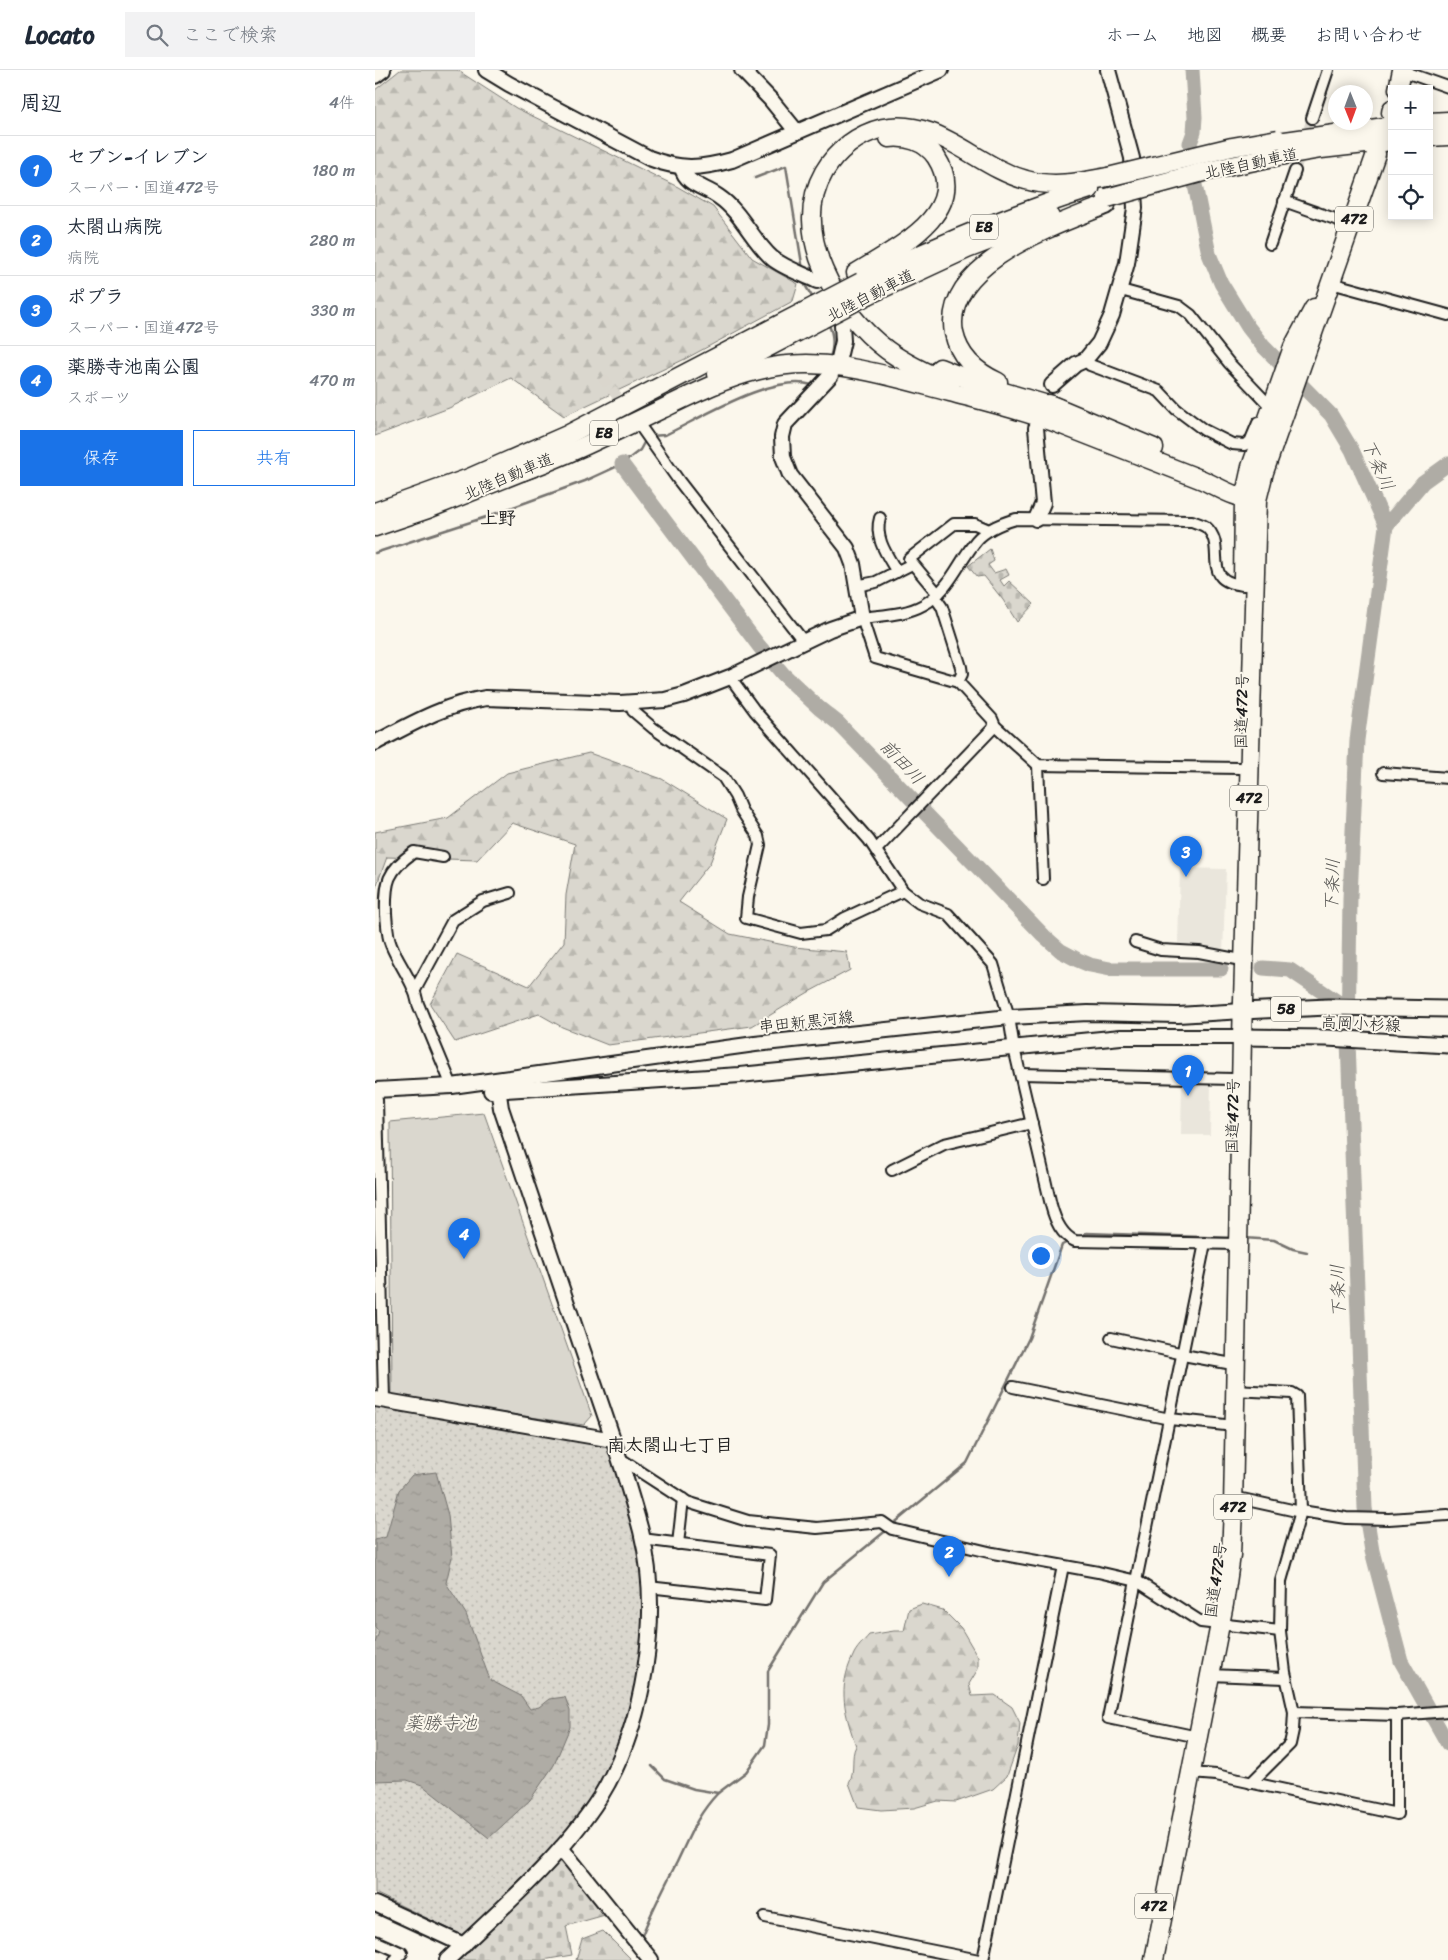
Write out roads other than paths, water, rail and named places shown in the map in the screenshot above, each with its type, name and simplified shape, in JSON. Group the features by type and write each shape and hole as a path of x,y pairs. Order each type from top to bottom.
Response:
{"highway":[{"path":"1398,85 1404,70"},
{"name":"北陸自動車道","path":"375,527 428,509 523,471 625,423 862,283 911,258 961,236 1061,198 1166,182 1277,146 1388,117"},
{"path":"1433,122 1448,121"},
{"path":"1108,191 1026,180 999,170 939,135 912,128 899,127 871,132 848,144 827,166 818,186 813,208 813,223 818,255 838,298 859,324 886,349 919,370 1249,496"},
{"path":"1433,137 1448,136"},
{"path":"816,309 862,283 937,214 942,204 945,183 941,168 934,155 918,142 895,138 872,143 850,157 833,178 827,190 824,203 824,230 830,258 843,286 862,313 875,328 904,351 939,368 990,388 1058,408"},
{"name":"北陸自動車道","path":"1108,191 1195,160 1277,146 1321,149 1388,141"},
{"name":"国道472号","path":"1154,1960 1191,1773 1193,1736 1210,1675 1223,1508 1239,1012 1249,585 1249,496 1265,426 1304,361 1376,154"},
{"path":"1108,191 1047,230 1003,253 988,263 967,283 955,304 953,316 955,340 967,361 991,378 1221,476 1249,496"},
{"name":"国道472号","path":"1249,496 1260,486 1278,403 1293,347 1318,300 1331,283"},
{"name":"北陸自動車道","path":"375,512 469,478 551,443 816,309"},
{"path":"523,471 559,458 717,384 741,375 776,366 810,364 845,367 1028,412"},
{"name":"国道472号","path":"1239,1012 1236,958 1240,768 1249,585"},
{"name":"国道472号","path":"1143,1960 1193,1736 1214,1623 1231,1555 1234,1390 1233,1079 1238,1037"}],"main road":[{"name":"高岡小杉線","path":"1239,1012 1328,1006 1448,1009"},
{"name":"高岡小杉線","path":"1238,1037 1327,1038 1448,1045"}],"street":[{"path":"375,76 383,70"},
{"path":"486,70 649,158 682,168 697,168 732,160 941,70"},
{"path":"742,70 771,100 797,132"},
{"path":"1052,385 1076,364 1085,360 1099,343 1121,290 1127,263 1135,208 1133,167 1108,70"},
{"path":"1312,118 1328,70"},
{"path":"1404,70 1448,87"},
{"path":"682,168 683,175 689,181 729,204 773,258 817,281"},
{"path":"1270,244 1295,171"},
{"path":"1284,201 1352,225"},
{"path":"1331,283 1448,315"},
{"path":"1121,290 1179,306 1191,315 1229,363 1278,403"},
{"path":"839,358 843,341 842,324"},
{"path":"1085,360 1090,365 1159,391 1176,409 1205,430 1232,444 1244,446 1250,442 1258,423 1265,426"},
{"path":"831,374 785,424 783,457 790,475 847,548 853,564 862,618 875,658 958,682 992,719 995,726 1038,765 1240,768"},
{"path":"638,423 679,481 804,642"},
{"path":"1036,428 1043,503 1036,519"},
{"path":"880,518 881,546 897,572"},
{"path":"375,743 449,706 477,699 631,703 665,700 685,695 730,677 830,629 862,618 904,612 922,606 936,596 951,579 977,540 989,530 1002,523 1016,519 1191,521 1206,527 1212,537 1219,575 1227,582 1249,585"},
{"path":"958,682 962,674 961,668 942,607 909,559 954,524 975,524 989,530"},
{"path":"856,586 876,582 913,564"},
{"path":"730,677 755,711 876,850 903,891 919,903 949,914 993,964 1009,1017 1014,1048 1055,1220 1070,1239 1075,1241 1233,1243"},
{"path":"631,703 633,711 653,728 723,777 758,836 760,845 745,918 801,933 826,930 845,918 903,891"},
{"path":"876,850 995,726"},
{"path":"1038,765 1043,879"},
{"path":"1383,773 1448,778"},
{"path":"443,857 414,852 399,862 387,881 385,892 390,943 415,990 418,1004 452,1086"},
{"path":"415,990 453,920 483,901 510,893"},
{"path":"1135,942 1161,950 1199,952 1236,958"},
{"name":"串田新黒河線","path":"376,1096 498,1085 612,1063 755,1044 1009,1017 1088,1014 1177,1015 1239,1012"},
{"name":"串田新黒河線","path":"376,1096 452,1086 740,1075 1121,1036 1238,1037"},
{"path":"1021,1074 1233,1079"},
{"path":"447,1960 561,1848 601,1796 630,1730 643,1685 648,1650 650,1610 642,1539 619,1458 501,1108 498,1085"},
{"path":"376,1096 379,1400 613,1440"},
{"path":"892,1170 944,1144 1032,1123"},
{"path":"1193,1736 1108,1718 1205,1243"},
{"path":"1111,1338 1227,1363"},
{"path":"1013,1387 1170,1419 1225,1425"},
{"path":"1234,1390 1291,1393 1297,1396 1301,1512 1281,1581 1280,1631 1294,1712 1293,1730 1290,1744 1251,1784"},
{"path":"619,1458 683,1499 748,1521 817,1528 882,1522 892,1529 1137,1581 1201,1622 1280,1631"},
{"path":"1233,1496 1301,1512 1345,1518 1389,1519 1448,1515"},
{"path":"678,1544 683,1499"},
{"path":"642,1539 770,1555 765,1600 648,1587"},
{"path":"983,1960 1063,1566"},
{"path":"1210,1675 1287,1678"},
{"path":"1294,1712 1397,1715 1448,1711"},
{"path":"1191,1773 1216,1775 1397,1814 1397,1715"},
{"path":"561,1848 651,1960"},
{"path":"375,1905 464,1945"},
{"path":"765,1916 979,1960"},
{"path":"375,1941 402,1953 395,1960"}],"water":[{"name":"薬勝寺池","path":"436,1472 448,1515 452,1557 446,1583 466,1614 490,1680 521,1696 530,1709 539,1707 549,1699 565,1697 570,1711 570,1727 554,1765 530,1800 489,1838 422,1785 407,1780 375,1781 375,1643 379,1632 375,1627 375,1540 386,1537 399,1490 412,1475"}],"waterway":[{"name":"下条川","path":"1192,70 1195,117 1194,132 1190,143 1195,185 1209,254 1221,283 1248,327 1263,346 1331,415 1352,450 1386,526 1357,740 1350,898 1348,1041 1365,1508 1372,1551 1401,1661 1448,1744"},
{"path":"755,178 786,166 803,270"},
{"path":"804,280 814,300"},
{"path":"828,324 833,341 829,359"},
{"path":"650,436 665,435 757,391 777,385 796,383 812,385 823,371"},
{"path":"375,553 486,517 585,481 622,464 640,450 646,439"},
{"name":"前田川","path":"622,464 759,646 783,674 838,723 1044,936 1061,951 1090,965 1110,969 1221,969"},
{"path":"1386,526 1423,482 1448,464"},
{"name":"前田川","path":"1263,968 1290,970 1348,1009"},
{"path":"1080,1237 1086,1233 1231,1238"},
{"path":"1244,1238 1274,1240 1293,1249 1307,1252"},
{"path":"892,1525 967,1463 1029,1338 1062,1245 1070,1241"},
{"path":"718,1793 746,1772 765,1745 768,1725 768,1671 823,1582 888,1529"},
{"path":"641,1938 695,1826 705,1809 718,1793 694,1789 665,1779 652,1766"}],"tunnel":[{"path":"1295,171 1312,118"},
{"path":"602,377 638,423"}],"place":[{"name":"ポプラ","path":"1186,877"},
{"name":"セブン-イレブン","path":"1188,1096"},
{"name":"薬勝寺池南公園","path":"464,1259"},
{"name":"太閤山病院","path":"949,1577"}],"district":[{"name":"上野","path":"498,518"},
{"name":"南太閤山七丁目","path":"670,1445"}]}
